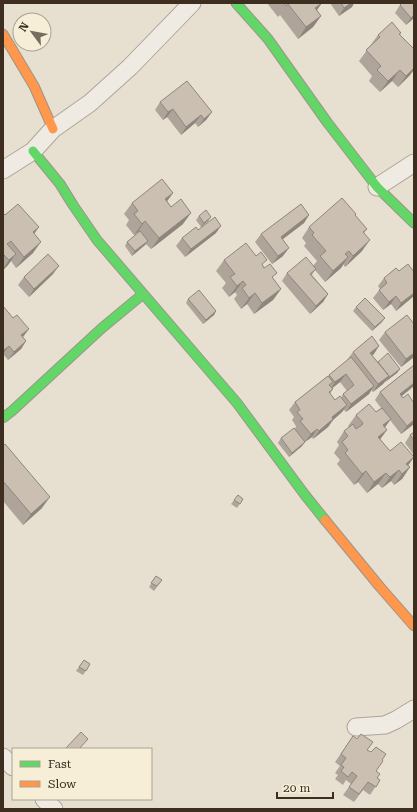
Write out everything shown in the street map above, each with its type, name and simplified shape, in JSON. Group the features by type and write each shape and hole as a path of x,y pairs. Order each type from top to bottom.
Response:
{"street":[{"path":"3,170 33,151 53,128 90,104 130,67 192,3"},
{"path":"236,3 268,39 327,122 377,187 414,223"},
{"path":"3,34 34,86 53,128"},
{"path":"33,151 60,184 97,240 238,403 305,495 414,626"},
{"path":"377,187 414,163"},
{"path":"3,418 102,328 144,294"},
{"path":"356,727 385,725 414,709"},
{"path":"45,800 54,809"}],"building":[{"path":"284,3 322,3 315,8 321,16 306,27 288,4 286,6"},
{"path":"341,3 351,3 344,8"},
{"path":"402,3 414,3 414,15 411,18 400,5"},
{"path":"392,22 401,33 399,34 414,49 414,68 406,76 400,70 388,81 377,70 381,66 366,50 380,37 378,35"},
{"path":"187,81 212,112 204,119 201,115 186,127 173,109 168,112 160,102"},
{"path":"162,179 173,193 165,199 171,207 181,199 191,213 159,238 145,221 142,224 134,214 138,211 132,203"},
{"path":"342,198 367,229 363,232 370,240 353,256 349,251 345,254 348,257 333,271 320,256 326,251 312,235 314,233 309,227"},
{"path":"18,204 39,227 33,232 41,242 24,257 11,241 7,244 16,254 9,260 3,254 3,213 5,215"},
{"path":"301,204 309,215 281,237 289,248 278,256 261,234"},
{"path":"206,210 211,217 204,223 199,216"},
{"path":"215,217 221,226 191,249 182,238 196,227 198,230"},
{"path":"140,231 148,241 135,251 127,242"},
{"path":"246,243 256,256 261,252 267,260 262,264 264,268 270,264 277,273 272,277 281,289 262,303 255,293 249,298 242,288 246,285 243,281 237,286 230,277 235,274 224,260"},
{"path":"48,254 59,266 34,289 24,277"},
{"path":"306,257 316,269 310,274 328,294 316,306 287,273"},
{"path":"408,264 414,272 414,293 401,303 396,296 389,302 379,290 387,283 384,278 396,268 399,271"},
{"path":"199,290 216,311 206,320 188,299"},
{"path":"365,298 385,318 375,327 356,307"},
{"path":"3,306 13,318 17,315 29,329 21,335 26,341 14,352 9,346 3,351"},
{"path":"407,315 414,324 414,353 406,359 385,332"},
{"path":"372,336 379,346 370,353 389,376 378,384 353,352"},
{"path":"388,353 400,369 388,378 389,376 378,362"},
{"path":"351,357 374,386 351,404 343,394 354,385 346,374 335,382 329,375"},
{"path":"414,365 414,383 400,394 403,398 408,394 413,402 414,401 414,420 407,426 380,392"},
{"path":"328,376 333,382 329,385 333,389 329,392 335,400 340,396 347,405 332,417 333,419 319,431 317,429 311,434 300,421 303,419 297,412 300,410 295,402"},
{"path":"369,404 376,412 382,408 391,419 383,425 387,430 378,437 390,451 401,442 414,457 406,464 410,467 402,474 399,470 390,477 386,473 374,482 366,471 362,474 345,453 348,450 342,442 348,436 344,431 353,424 356,429 362,425 363,423 356,415"},
{"path":"294,428 305,442 292,453 281,438"},
{"path":"414,432 414,440 410,435"},
{"path":"5,444 50,497 31,514 3,481 3,446"},
{"path":"238,495 243,499 240,504 234,500"},
{"path":"156,576 162,580 157,586 151,583"},
{"path":"84,660 90,664 86,671 79,667"},
{"path":"81,732 88,739 80,748 66,748"},
{"path":"361,734 373,742 367,750 371,752 376,747 386,754 376,771 380,774 377,778 380,780 376,787 368,782 359,794 349,787 357,776 352,772 348,777 341,771 344,767 341,765 346,758 341,754 353,736 357,739"}],"traffic: fast":[{"path":"236,3 268,39 327,122 377,187 414,223"},
{"path":"33,151 60,184 97,240 237,403 325,520"},
{"path":"3,418 102,328 143,294"}],"traffic: slow":[{"path":"3,34 34,86 53,129"},
{"path":"325,520 414,626"}]}
